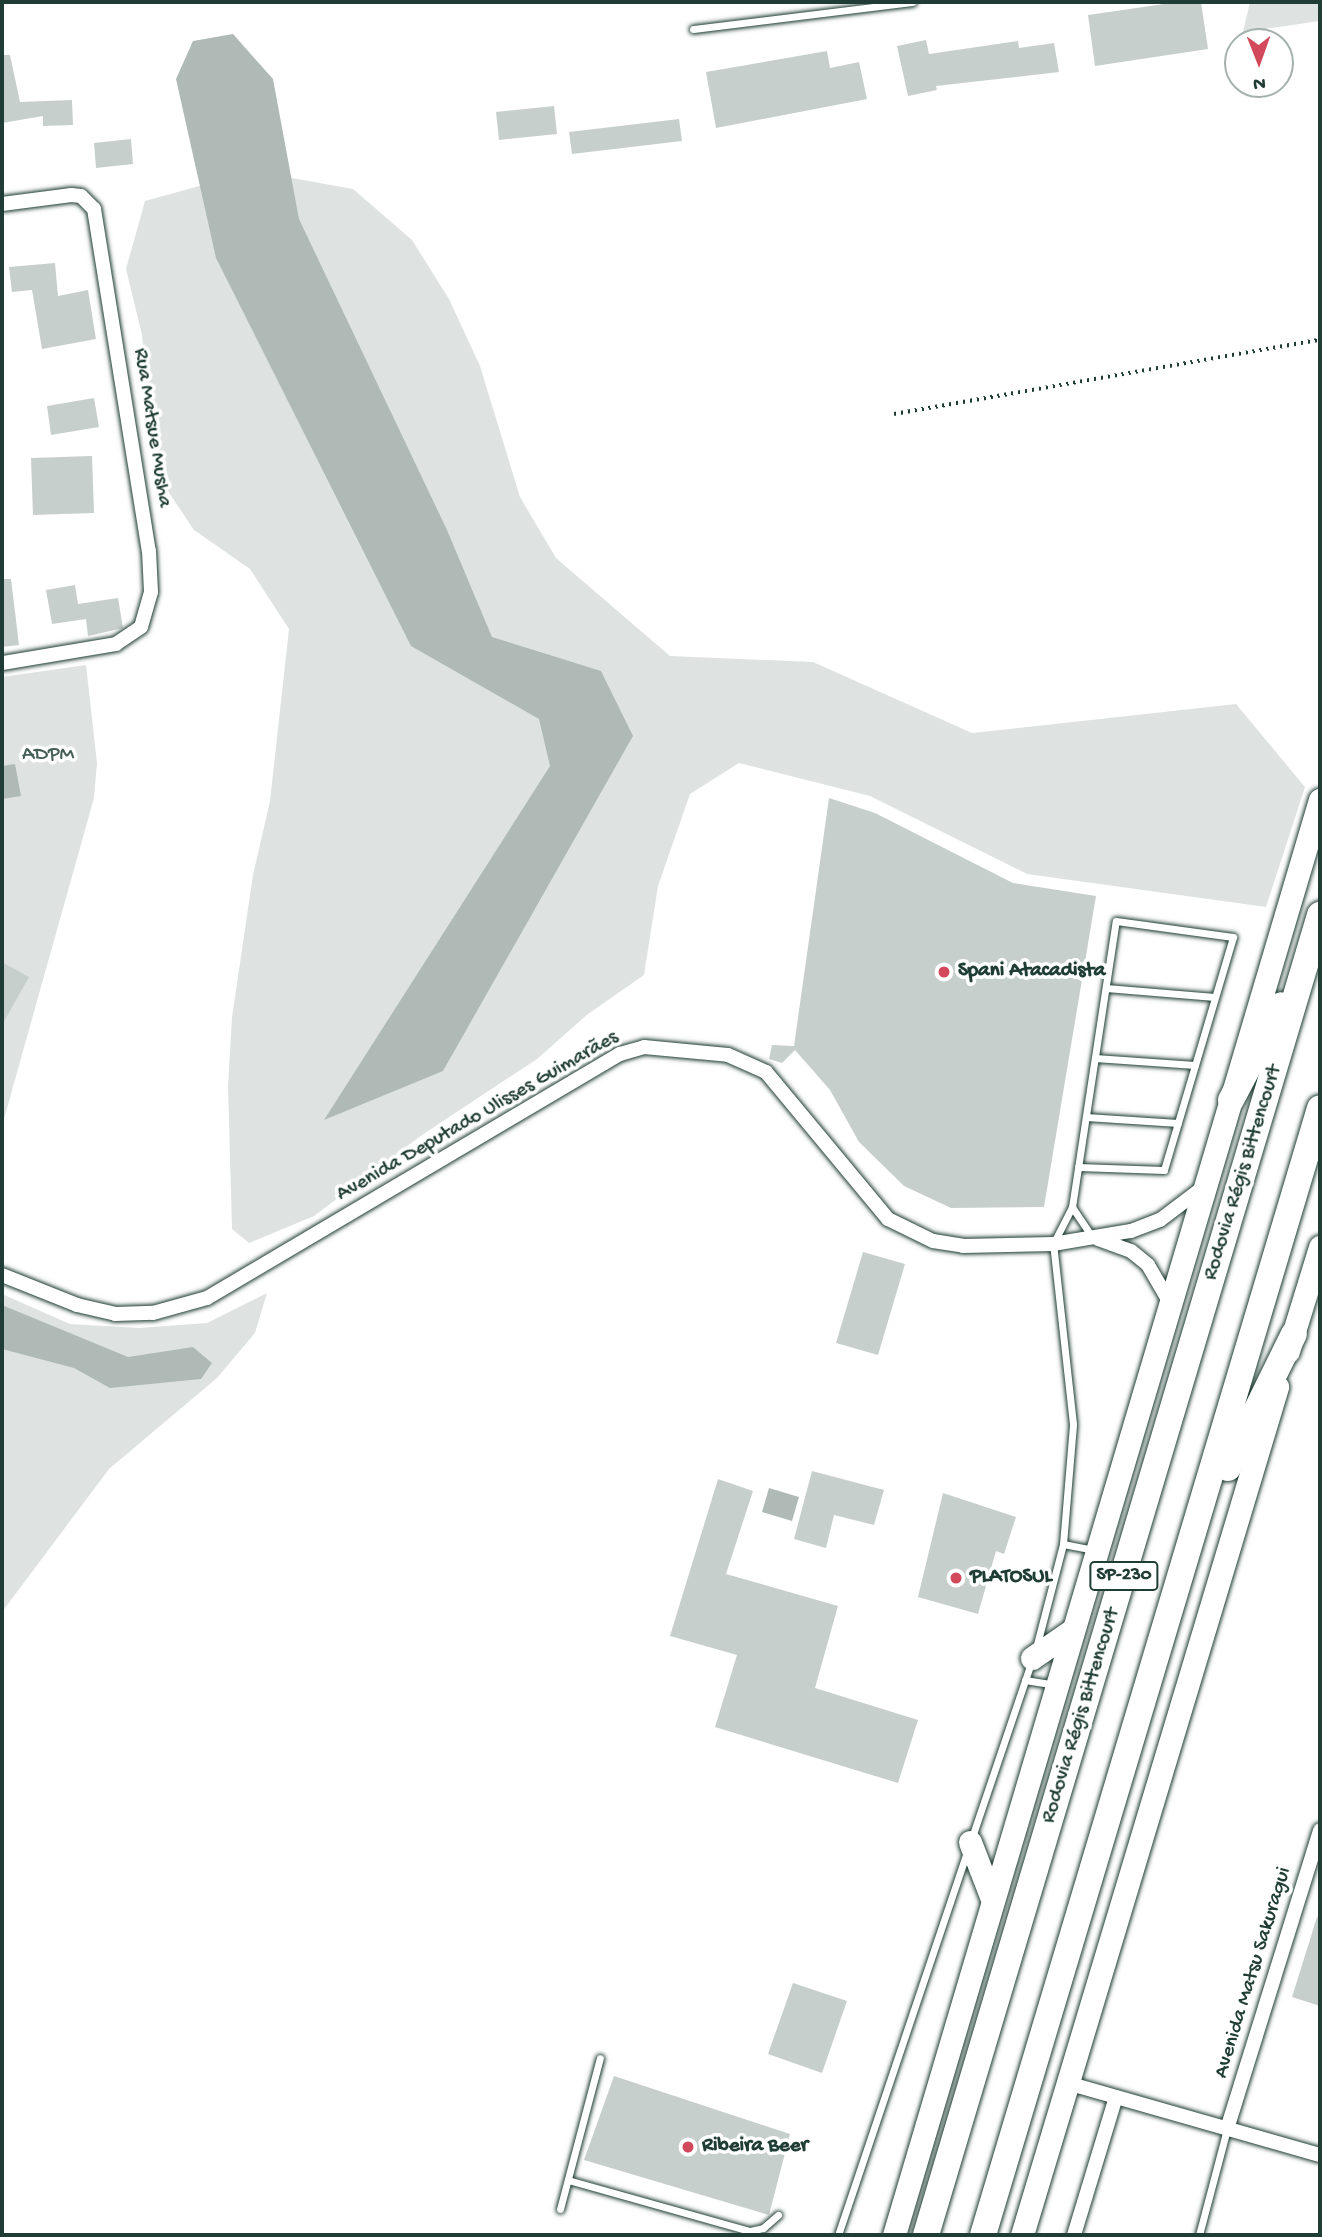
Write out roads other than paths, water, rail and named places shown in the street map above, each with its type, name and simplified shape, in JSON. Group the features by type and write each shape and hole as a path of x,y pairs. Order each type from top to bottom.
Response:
{"highway":[{"path":"1231,1100 1272,1023 1320,914"},
{"name":"Rodovia Régis Bittencourt","path":"926,2235 1320,914"},
{"name":"SP-230","path":"983,2235 1320,1108"},
{"path":"1173,1603 1251,1417 1294,1334"}],"main road":[{"path":"894,2235 1094,1550 1320,800"},
{"path":"1022,2235 1320,1247"},
{"path":"1029,1669 1071,1631"},
{"path":"970,1842 992,1899"}],"street":[{"name":"Rua Matsue Musha","path":"2,204 71,195 88,200 97,221 150,566 147,617 141,627 116,644 93,650 2,663"},
{"name":"Avenida Deputado Ulisses Guimarães","path":"2,1275 77,1305 114,1314 153,1313 207,1298 620,1054 644,1047 728,1055 766,1072 888,1219 909,1232 963,1246 1053,1244 1093,1238 1160,1220 1205,1186"},
{"name":"Avenida Deputado Ulisses Guimarães","path":"1093,1238 1131,1251 1160,1281 1170,1303"},
{"name":"Avenida Matsu Sakuragui","path":"1227,2129 1320,1830"},
{"path":"1067,2083 1320,2155"},
{"path":"1074,2235 1116,2097"}],"lane":[{"path":"693,29 912,2"},
{"path":"838,2235 1029,1669 1063,1544 1073,1424 1053,1244 1072,1207 1078,1167 1106,988 1116,921 1233,937 1164,1170 1078,1167"},
{"path":"1106,988 1215,997"},
{"path":"1095,1058 1195,1065"},
{"path":"1086,1117 1178,1123"},
{"path":"1072,1207 1093,1238"},
{"path":"1063,1544 1094,1550"},
{"path":"1029,1669 1055,1685"},
{"path":"560,2209 600,2058"},
{"path":"1199,2235 1227,2129"},
{"path":"568,2180 750,2231 763,2228 778,2215"}],"place":[{"name":"Spani Atacadista","path":"944,972"},
{"name":"PLATOSUL","path":"956,1578"},
{"name":"Ribeira Beer","path":"688,2147"}],"park label":[{"name":"ADPM","path":"48,756"}]}
